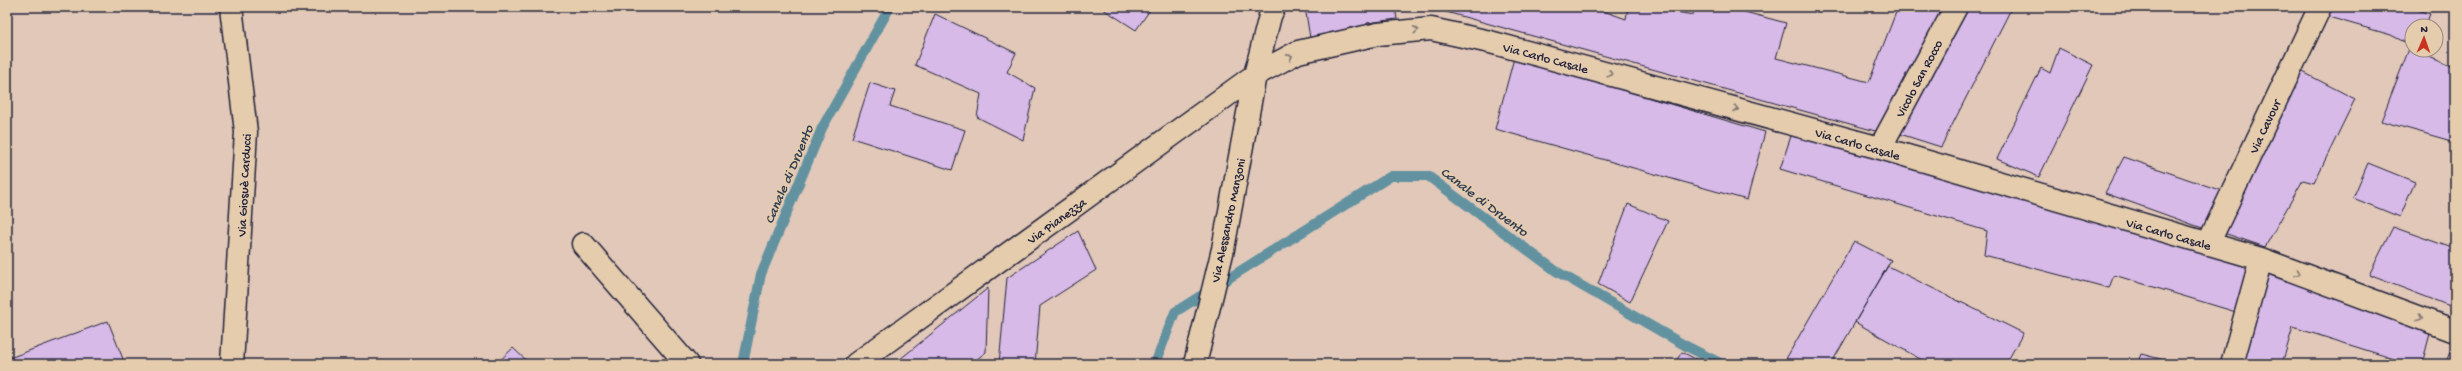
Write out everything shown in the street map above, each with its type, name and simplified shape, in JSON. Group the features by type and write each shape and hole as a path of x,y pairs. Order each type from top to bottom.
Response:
{"street":[{"name":"Via Giosuè Carducci","path":"231,7 246,132 232,364"},
{"name":"Via Alessandro Manzoni","path":"1195,364 1223,249 1255,75 1270,16 1274,7"},
{"name":"Vicolo San Rocco","path":"1880,148 1956,7"},
{"name":"Via Cavour","path":"2208,244 2320,7"},
{"name":"Via Carlo Casale","path":"1255,75 1298,52 1378,34 1431,29 1490,42 1880,148 2261,259 2455,331"},
{"name":"Via Pianezza","path":"856,364 1255,75"},
{"path":"583,244 687,364"},
{"path":"2232,364 2261,259"}],"building":[{"path":"1100,7 1152,7 1136,30"},
{"path":"1305,7 1395,7 1397,19 1367,23 1367,29 1310,38"},
{"path":"1440,7 1592,7 1626,19 1628,7 1649,7 1693,15 1694,7 1726,7 1786,23 1776,58 1869,82 1898,7 1943,7 1879,132 1439,10"},
{"path":"1965,7 2012,7 1941,147 1900,134"},
{"path":"2329,7 2409,7 2430,14 2428,18 2404,18 2404,42 2391,35 2325,16"},
{"path":"2451,7 2455,7 2455,12 2451,11"},
{"path":"935,14 1016,53 1007,72 1035,88 1023,140 977,117 981,94 915,65"},
{"path":"2059,48 2093,65 2039,177 1997,159 2041,68 2050,73"},
{"path":"1514,58 1765,132 1747,200 1495,129"},
{"path":"2406,58 2432,58 2454,67 2455,65 2455,142 2381,121"},
{"path":"2299,70 2355,99 2314,183 2303,180 2265,247 2221,232"},
{"path":"870,83 895,91 890,106 965,130 952,170 852,138"},
{"path":"1793,130 2250,265 2236,312 2114,275 2109,288 1984,255 1987,231 1780,169"},
{"path":"2124,157 2222,191 2205,229 2105,193"},
{"path":"2368,163 2415,182 2400,217 2353,198"},
{"path":"1628,204 1668,221 1630,302 1598,284"},
{"path":"2393,227 2455,249 2455,308 2369,275"},
{"path":"1078,231 1096,270 1040,306 1035,364 999,364 1007,278"},
{"path":"1854,241 1891,260 1831,364 1783,364"},
{"path":"1888,266 2023,333 2006,364 1968,362 1929,364 1855,322"},
{"path":"2268,268 2431,330 2422,364 2410,364 2293,327 2282,364 2244,364"},
{"path":"988,288 986,352 971,364 894,364"},
{"path":"108,321 125,364 7,364 7,359"},
{"path":"2455,340 2455,364 2445,364"},
{"path":"513,348 530,364 496,364"},
{"path":"1682,352 1705,364 1674,364"},
{"path":"2141,354 2180,364 2137,364"}],"waterway":[{"name":"Canale di Druento","path":"743,364 761,274 822,128 890,7"},
{"name":"Canale di Druento","path":"1155,364 1175,312 1391,176 1428,176 1556,271 1686,346 1722,364"}]}
